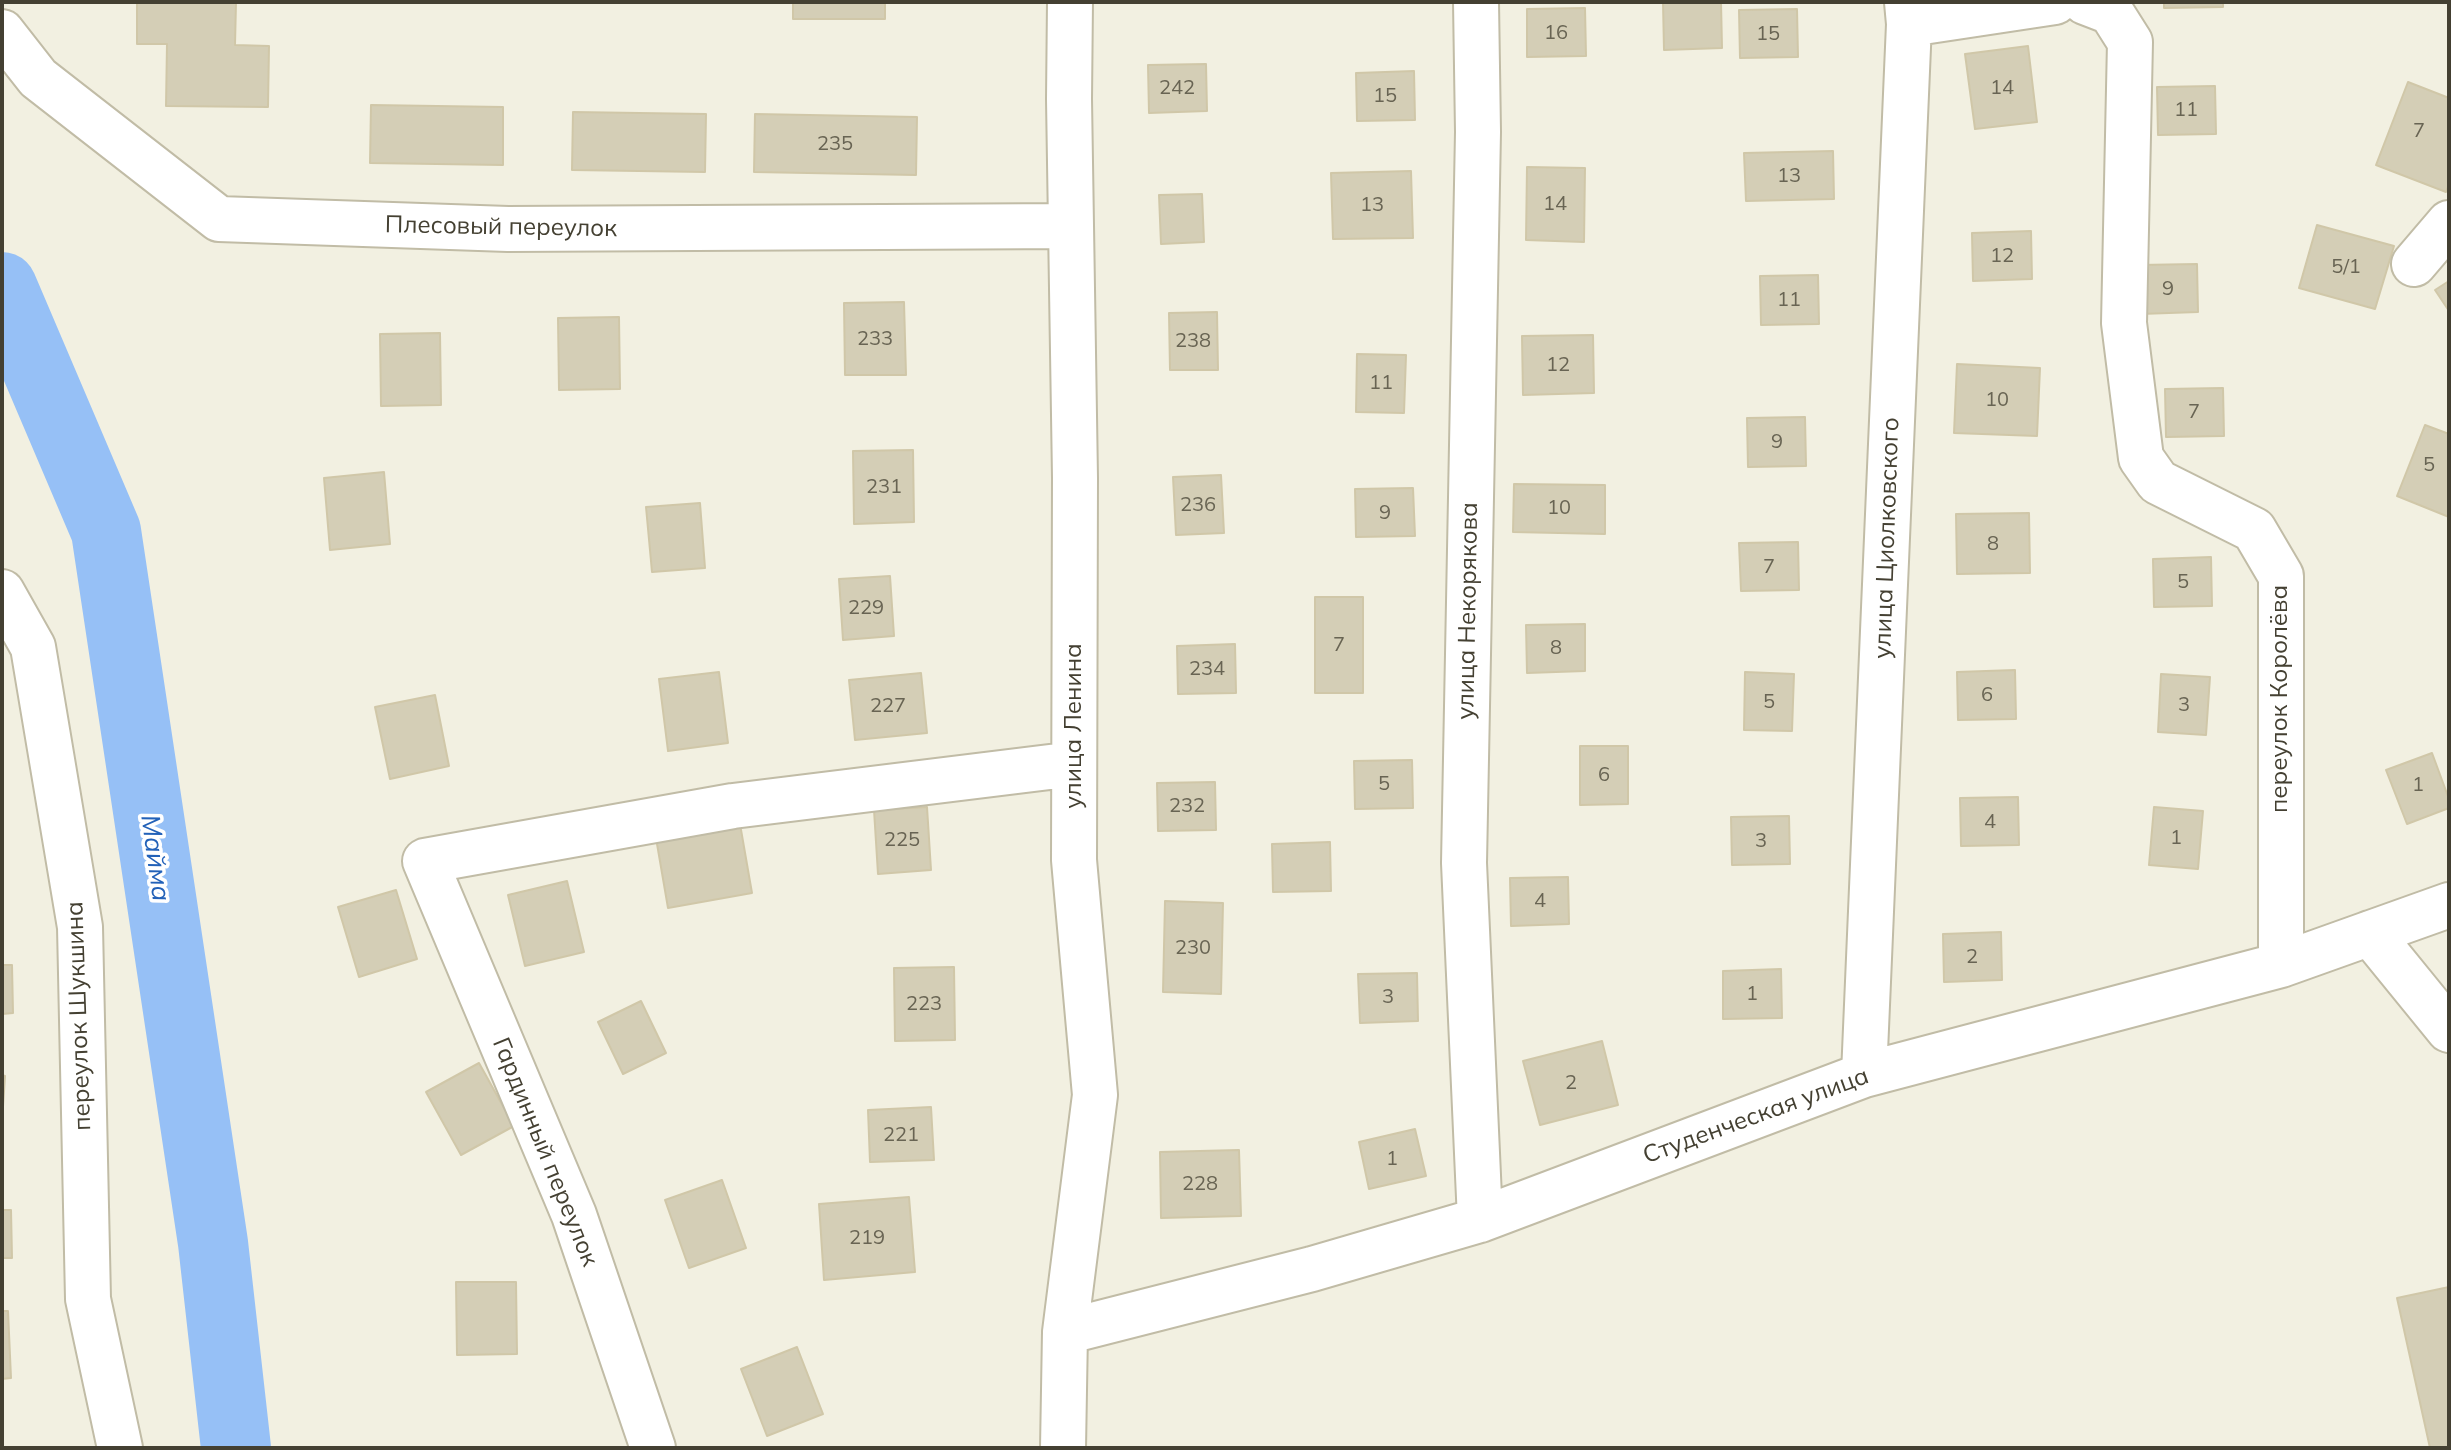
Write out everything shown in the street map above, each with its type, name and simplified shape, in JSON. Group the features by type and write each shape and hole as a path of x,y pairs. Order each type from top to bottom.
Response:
{"street":[{"name":"улица Ленина","path":"1063,1448 1065,1332 1095,1095 1074,860 1075,478 1070,2"},
{"name":"улица Некорякова","path":"1476,2 1478,148 1464,863 1480,1220"},
{"path":"1908,13 2055,2"},
{"name":"переулок Королёва","path":"2085,2 2111,12 2130,42 2124,323 2141,458 2158,482 2254,530 2281,576 2281,965"},
{"name":"улица Циолковского","path":"1864,1075 1908,13"},
{"name":"Плесовый переулок","path":"2,32 38,78 219,219 508,229 1071,226"},
{"path":"2414,264 2449,223"},
{"name":"переулок Шукшина","path":"2,592 33,647 80,927 88,1299 120,1448"},
{"name":"Гардинный переулок","path":"653,1448 574,1215 425,861 733,806 1074,764"},
{"name":"Студенческая улица","path":"1065,1332 1312,1269 1480,1220 1864,1075 2281,965 2449,905"},
{"path":"2370,933 2449,1030"}],"building":[{"path":"137,2 236,2 235,45 269,46 268,107 166,106 167,44 137,44"},
{"path":"793,2 885,2 885,19 793,19"},
{"path":"1663,2 1721,2 1722,48 1664,50"},
{"path":"2164,2 2223,2 2223,7 2164,8"},
{"path":"1585,8 1586,56 1527,57 1527,9"},
{"path":"1797,9 1798,57 1740,58 1739,10"},
{"path":"2028,46 2037,122 1975,129 1965,54"},
{"path":"1206,64 1207,111 1149,113 1148,65"},
{"path":"1414,71 1415,120 1357,121 1356,73"},
{"path":"2408,82 2449,98 2449,184 2446,192 2376,165"},
{"path":"2215,86 2216,134 2158,135 2157,87"},
{"path":"371,105 503,107 503,165 370,163"},
{"path":"573,112 706,114 705,172 572,170"},
{"path":"755,114 917,117 916,175 754,172"},
{"path":"1833,151 1834,199 1746,201 1744,153"},
{"path":"1527,167 1585,168 1584,242 1526,240"},
{"path":"1411,171 1413,238 1333,239 1331,173"},
{"path":"1202,194 1204,242 1161,244 1159,195"},
{"path":"2317,225 2394,246 2375,309 2299,288"},
{"path":"2031,231 2032,279 1973,281 1972,233"},
{"path":"2197,264 2198,312 2140,314 2139,265"},
{"path":"1818,275 1819,324 1761,325 1760,276"},
{"path":"2449,281 2449,311 2435,290"},
{"path":"904,302 906,375 845,375 844,303"},
{"path":"1217,312 1218,370 1170,370 1169,313"},
{"path":"619,317 620,389 559,390 558,318"},
{"path":"440,333 441,405 381,406 380,334"},
{"path":"1593,335 1594,393 1523,395 1522,336"},
{"path":"1357,354 1406,355 1404,413 1356,412"},
{"path":"1957,364 2040,368 2037,436 1954,433"},
{"path":"2223,388 2224,436 2166,437 2165,389"},
{"path":"1805,417 1806,466 1748,467 1747,418"},
{"path":"2425,425 2449,434 2449,517 2397,496"},
{"path":"913,450 914,522 854,524 853,451"},
{"path":"384,472 390,544 330,550 324,478"},
{"path":"1221,475 1224,533 1176,535 1173,477"},
{"path":"1514,484 1605,485 1605,534 1513,532"},
{"path":"1413,488 1415,536 1356,537 1355,489"},
{"path":"700,503 705,568 652,572 646,507"},
{"path":"2029,513 2030,573 1957,574 1956,514"},
{"path":"1798,542 1799,590 1741,591 1739,543"},
{"path":"2211,557 2212,606 2154,607 2153,559"},
{"path":"890,576 894,636 843,640 839,579"},
{"path":"1315,597 1363,597 1363,693 1315,693"},
{"path":"1585,624 1585,671 1527,673 1526,625"},
{"path":"1235,644 1236,693 1178,694 1177,646"},
{"path":"2015,670 2016,719 1958,720 1957,672"},
{"path":"719,672 728,743 668,751 659,679"},
{"path":"1745,672 1794,674 1792,731 1744,730"},
{"path":"921,673 927,733 855,740 849,680"},
{"path":"2161,674 2210,677 2206,735 2158,732"},
{"path":"435,695 449,766 390,779 375,707"},
{"path":"1580,746 1628,746 1628,804 1580,805"},
{"path":"2432,753 2449,799 2449,808 2407,824 2386,770"},
{"path":"1412,760 1413,808 1355,809 1354,761"},
{"path":"1215,782 1216,830 1158,831 1157,783"},
{"path":"2018,797 2019,845 1961,846 1960,798"},
{"path":"927,807 931,870 878,874 874,810"},
{"path":"2154,807 2203,811 2198,869 2149,865"},
{"path":"1789,816 1790,864 1732,865 1731,817"},
{"path":"740,824 752,893 668,908 656,838"},
{"path":"1330,842 1331,891 1273,892 1272,844"},
{"path":"1568,877 1569,924 1511,926 1510,878"},
{"path":"567,881 584,952 525,966 508,895"},
{"path":"396,890 417,959 359,977 338,907"},
{"path":"1165,901 1223,903 1221,994 1163,992"},
{"path":"2001,932 2002,980 1944,982 1943,934"},
{"path":"2,965 12,965 13,1013 2,1014"},
{"path":"954,967 955,1040 895,1041 894,968"},
{"path":"1781,969 1782,1018 1723,1019 1723,971"},
{"path":"1417,973 1418,1021 1360,1023 1358,974"},
{"path":"641,1001 666,1053 623,1074 598,1022"},
{"path":"1602,1041 1618,1105 1540,1125 1523,1061"},
{"path":"479,1063 514,1126 461,1155 426,1092"},
{"path":"2,1075 5,1076 2,1122"},
{"path":"931,1107 934,1160 870,1162 868,1110"},
{"path":"1415,1129 1426,1176 1369,1189 1359,1142"},
{"path":"1239,1150 1241,1216 1161,1218 1160,1152"},
{"path":"722,1180 746,1248 689,1268 665,1200"},
{"path":"909,1197 915,1272 824,1280 819,1204"},
{"path":"2,1210 11,1210 12,1258 2,1258"},
{"path":"456,1282 516,1282 517,1354 457,1355"},
{"path":"2449,1287 2449,1448 2430,1448 2397,1298"},
{"path":"2,1311 8,1311 11,1378 2,1379"},
{"path":"797,1347 823,1414 767,1436 741,1369"}],"waterway":[{"name":"Майма","path":"2,287 106,531 213,1243 236,1448"}]}
